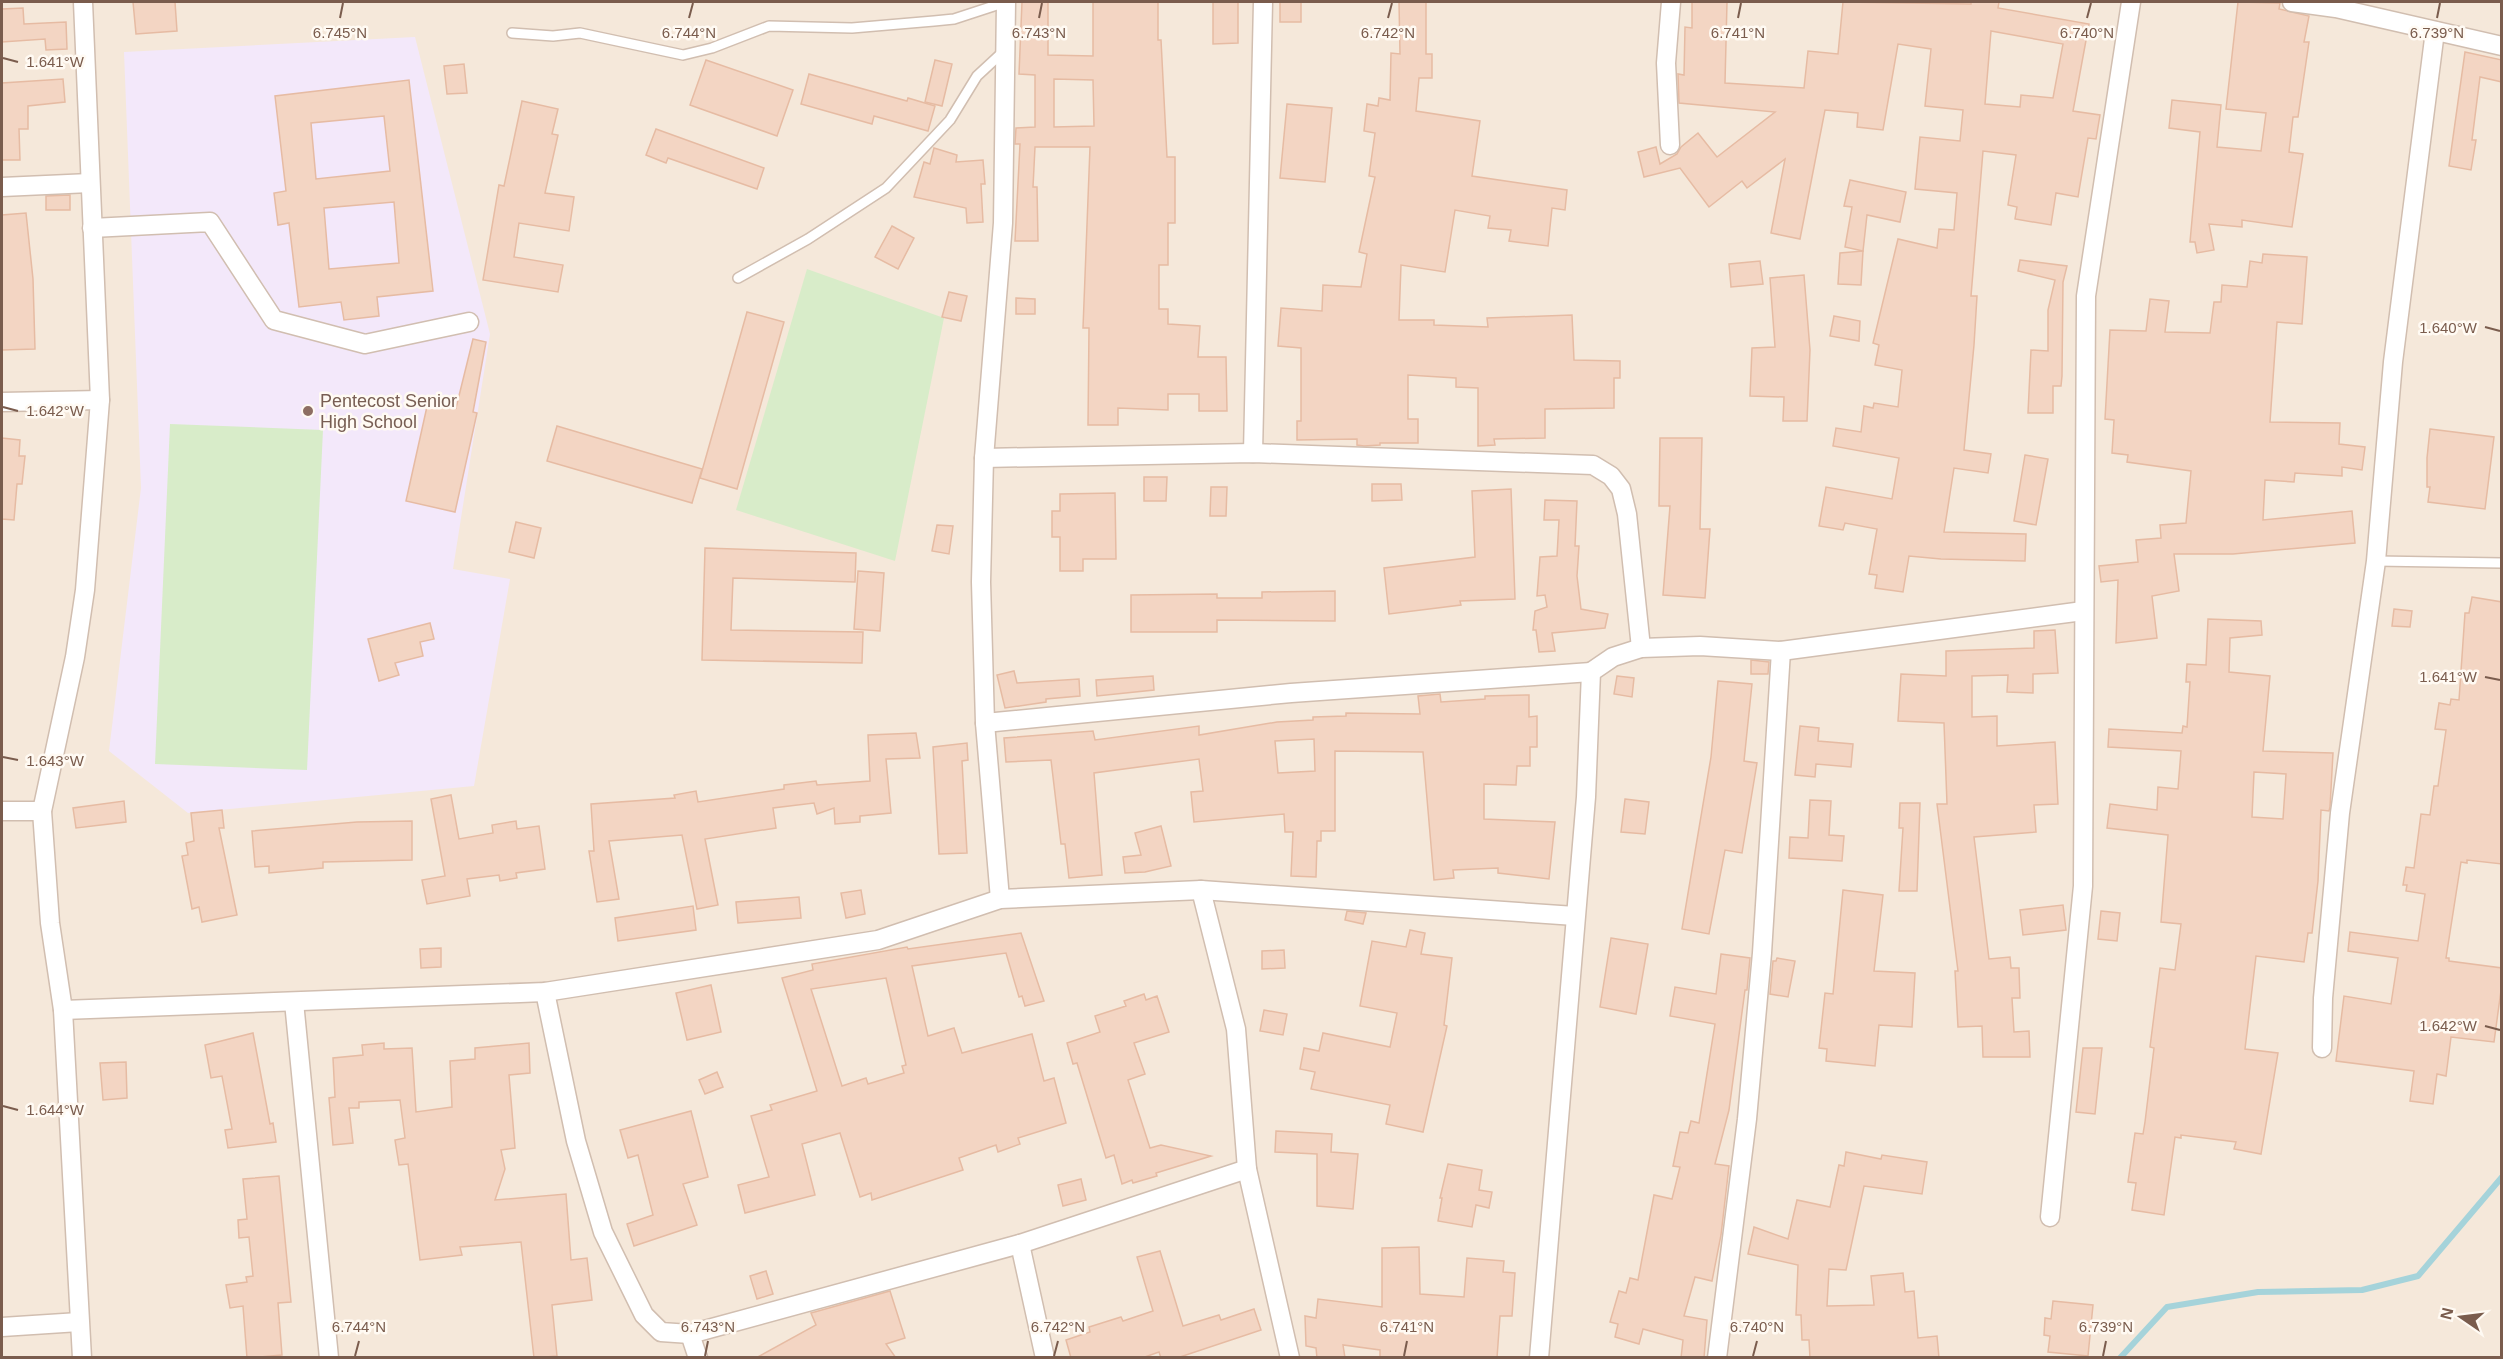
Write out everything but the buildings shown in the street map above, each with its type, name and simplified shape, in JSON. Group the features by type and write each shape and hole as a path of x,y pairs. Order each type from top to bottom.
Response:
{"street":[{"path":"82,2 100,400 85,590 75,657 42,811 50,923 63,1010 82,1358"},
{"path":"1000,899 985,723 981,603 984,458 1003,223 1006,2"},
{"path":"1253,453 1263,2"},
{"path":"1670,145 1666,63 1671,2"},
{"path":"2050,1217 2083,886 2086,296 2132,2"},
{"path":"2292,2 2336,5 2502,46"},
{"path":"2322,1048 2323,998 2340,813 2376,561 2393,362 2435,31"},
{"path":"2,187 90,183"},
{"path":"92,228 210,222 274,320 365,344 469,322"},
{"path":"2,402 100,400"},
{"path":"984,458 1253,453 1593,465 1611,476 1621,489 1627,514 1641,648"},
{"path":"985,723 1291,693 1591,672 1613,657 1641,648 1700,646 1781,651 2083,611"},
{"path":"1717,1358 1747,1119 1762,953 1781,651"},
{"path":"1539,1358 1586,797 1591,672"},
{"path":"2,811 42,811"},
{"path":"63,1010 545,992 878,940 1000,899 1201,890 1575,916"},
{"path":"1201,890 1236,1029 1247,1169 1290,1358"},
{"path":"545,992 576,1141 603,1232 644,1315 660,1332 690,1334 1020,1244 1247,1169"},
{"path":"294,1002 329,1358"},
{"path":"1020,1244 1045,1358"},
{"path":"2,1327 79,1322"},
{"path":"690,1334 698,1358"}],"lane":[{"path":"512,33 553,36 580,33 683,55 712,48 770,26 852,28 954,19 1006,2"},
{"path":"738,278 808,239 886,188 950,120 977,76 1005,49"},
{"path":"2376,561 2502,564"}],"shaded area":[{"path":"2,2 2501,2 2501,1357 2,1357"},
{"name":"Pentecost Senior High School","path":"415,37 490,334 453,569 510,579 474,786 188,813 109,751 141,488 124,52"}],"green space":[{"path":"807,269 944,318 895,561 736,510"},
{"path":"170,424 323,430 307,770 155,764"}],"waterway":[{"path":"2120,1358 2167,1307 2258,1292 2362,1290 2418,1276 2502,1177"}],"place":[{"name":"Pentecost Senior High School","path":"308,411"}]}
